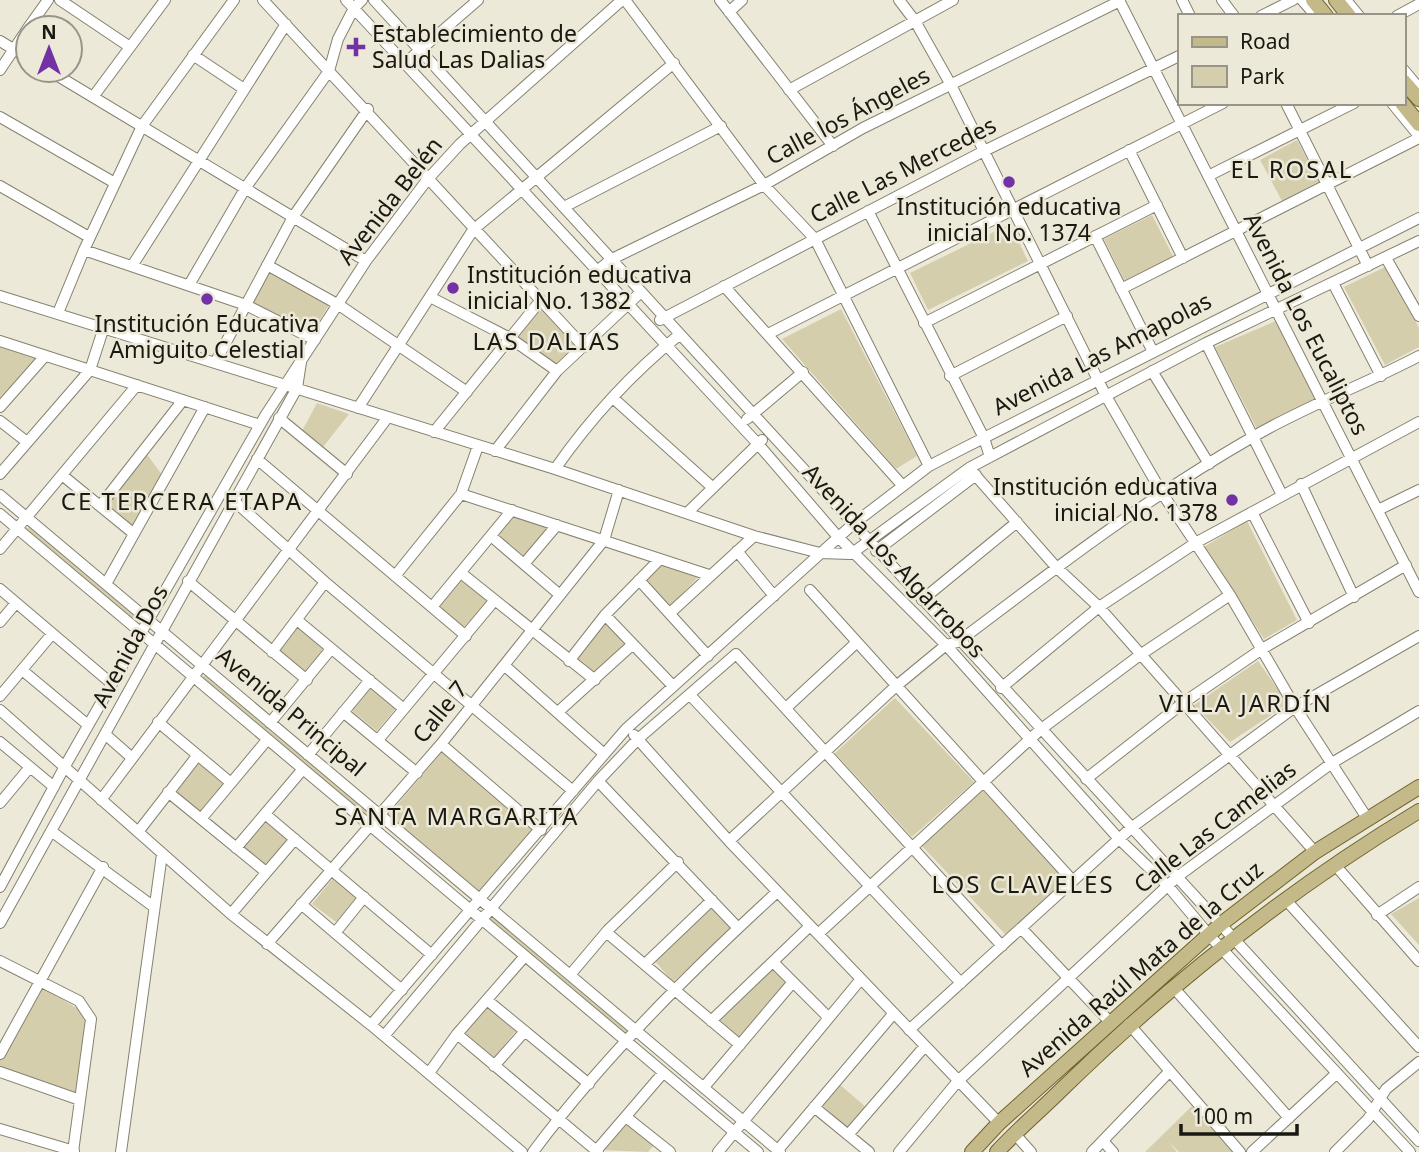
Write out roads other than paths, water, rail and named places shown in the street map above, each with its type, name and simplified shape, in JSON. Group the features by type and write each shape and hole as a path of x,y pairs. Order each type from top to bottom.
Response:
{"main road":[{"path":"1312,0 1324,14"},
{"path":"1336,0 1347,14"},
{"path":"1409,74 1419,99"},
{"path":"1404,105 1419,124"},
{"name":"Avenida Raúl Mata de la Cruz","path":"972,1152 999,1123 1221,924 1315,852 1419,787"},
{"name":"Avenida Raúl Mata de la Cruz","path":"997,1152 1129,1024 1233,937 1335,865 1419,811"}],"street":[{"path":"60,0 130,47"},
{"path":"93,97 165,0"},
{"path":"58,313 89,237 142,126 233,0"},
{"path":"263,0 368,109 427,180 584,347"},
{"name":"Avenida Los Algarrobos","path":"374,0 958,642 1419,1140"},
{"path":"404,64 478,0"},
{"path":"624,0 764,185 815,239 929,466"},
{"name":"Avenida Belén","path":"284,384 366,261 427,180 469,136 624,0"},
{"path":"720,0 833,146"},
{"path":"729,12 742,0"},
{"path":"898,0 915,22 951,85 1106,396 1162,493 1197,542 1295,708 1367,818"},
{"path":"789,90 953,0"},
{"name":"Avenida Los Eucaliptos","path":"1119,0 1419,592"},
{"name":"Calle los Ángeles","path":"597,271 612,259 764,185 833,146 1119,0"},
{"path":"1265,14 1293,0"},
{"path":"1302,0 1314,14"},
{"path":"1346,0 1357,14"},
{"path":"189,285 246,187 329,71 338,39 354,3"},
{"name":"Avenida Los Algarrobos","path":"354,3 469,136 521,188 758,444 838,537 946,645 1119,839 1168,886 1209,935 1410,1152"},
{"path":"1400,14 1419,4"},
{"path":"132,266 286,24"},
{"path":"0,41 13,49 0,70"},
{"path":"193,55 244,89"},
{"name":"Calle Las Mercedes","path":"650,329 663,318 984,151 1178,56"},
{"path":"358,408 473,230 674,63"},
{"path":"1409,74 1419,88"},
{"path":"71,84 366,261"},
{"path":"768,334 1219,105"},
{"path":"1287,105 1368,266"},
{"path":"1208,176 1350,105"},
{"path":"1121,289 1419,137 1394,105"},
{"path":"216,361 293,217 368,109"},
{"path":"0,117 115,183"},
{"path":"564,207 721,126"},
{"path":"1129,150 1183,257"},
{"path":"0,186 89,237"},
{"path":"923,323 1157,205"},
{"path":"868,211 984,438 990,457"},
{"name":"Avenida Las Amapolas","path":"371,1026 541,830 603,752 820,553 902,485 929,466 1419,218"},
{"path":"1095,236 1153,352"},
{"name":"Avenida Las Amapolas","path":"872,547 990,457 1206,342 1419,241"},
{"path":"84,250 246,304 315,340"},
{"path":"1386,258 1419,316"},
{"path":"267,265 339,305 467,391"},
{"path":"1333,283 1381,376"},
{"path":"724,286 902,485"},
{"path":"495,451 557,371 641,292"},
{"path":"0,296 216,361 555,469 754,536 820,553 855,552 872,547"},
{"path":"430,297 510,338 557,371"},
{"path":"434,432 540,301"},
{"path":"950,376 1067,316"},
{"path":"0,474 90,370 104,327"},
{"path":"555,469 573,443 613,398 679,335"},
{"path":"0,341 260,425"},
{"path":"1206,342 1282,495"},
{"path":"0,407 45,356"},
{"path":"729,841 895,687 946,645 958,642 1056,567 1162,493 1253,436 1419,356"},
{"name":"Avenida Belén","path":"297,388 302,359"},
{"path":"1152,371 1209,464"},
{"path":"740,425 803,372"},
{"name":"Avenida Dos","path":"0,887 65,766 284,384"},
{"path":"0,549 137,385"},
{"name":"Avenida Dos","path":"0,923 297,388"},
{"path":"613,398 712,487"},
{"path":"100,506 183,400"},
{"path":"106,584 205,407"},
{"path":"279,418 347,474"},
{"path":"101,800 388,418"},
{"path":"0,421 27,442"},
{"path":"1001,688 1099,607 1197,542 1419,422"},
{"path":"687,513 768,433"},
{"path":"395,576 461,494 478,446"},
{"path":"257,459 466,636"},
{"path":"972,472 1056,567 1099,607 1315,852"},
{"path":"62,475 133,533"},
{"path":"1301,484 1354,597"},
{"name":"Calle 7","path":"267,944 417,773 604,540 619,490"},
{"path":"1378,510 1419,490"},
{"path":"461,494 709,575"},
{"name":"Avenida Principal","path":"0,495 779,1151"},
{"path":"233,500 325,582 573,791"},
{"path":"810,503 824,504 830,500"},
{"path":"432,607 512,510"},
{"path":"1252,512 1309,623"},
{"name":"Avenida Principal","path":"0,513 758,1152"},
{"path":"922,600 1017,522"},
{"path":"524,564 557,525"},
{"path":"491,536 560,595"},
{"path":"670,613 754,536"},
{"path":"737,551 774,596"},
{"path":"569,661 605,615 660,559"},
{"path":"1086,779 1183,703 1262,649 1406,565"},
{"path":"461,573 531,632 595,680"},
{"path":"639,580 708,656"},
{"path":"188,581 307,680"},
{"path":"272,652 325,582"},
{"path":"0,589 112,684"},
{"path":"810,590 1073,881"},
{"path":"711,1021 773,962 869,887 1040,730 1140,655 1230,595"},
{"path":"378,740 494,601"},
{"path":"0,622 16,603"},
{"path":"605,615 673,686"},
{"path":"297,620 404,709"},
{"path":"0,696 52,634"},
{"path":"909,1030 1131,828 1295,708 1419,636"},
{"path":"786,708 856,643"},
{"path":"558,712 633,644"},
{"path":"270,723 331,649"},
{"path":"384,1036 597,781 638,739 736,654 823,753 1002,946"},
{"path":"505,666 603,752"},
{"path":"22,670 89,725"},
{"path":"308,755 370,680"},
{"path":"690,695 961,983"},
{"path":"0,710 231,914 384,1036 522,1152"},
{"name":"Calle Las Camelias","path":"899,1152 958,1080 1177,877 1332,763 1419,711"},
{"path":"343,712 417,773"},
{"path":"158,722 231,783"},
{"path":"626,729 777,892 999,1123"},
{"path":"106,735 131,757"},
{"path":"201,819 267,740"},
{"path":"0,742 54,787"},
{"path":"441,744 541,830"},
{"path":"138,832 197,756"},
{"path":"1,799 30,767"},
{"path":"236,848 303,769"},
{"path":"597,781 678,862 738,928"},
{"path":"169,792 266,872"},
{"path":"265,814 432,956"},
{"path":"51,831 154,907"},
{"path":"231,914 295,839"},
{"path":"121,1152 162,854"},
{"path":"570,975 606,932 678,862"},
{"path":"1335,865 1419,961"},
{"path":"0,1054 103,867"},
{"path":"1377,915 1419,887"},
{"path":"533,1152 557,1120 637,1030 777,892"},
{"path":"335,933 364,897"},
{"path":"1285,899 1419,1047"},
{"path":"645,964 712,900"},
{"path":"301,904 402,990"},
{"path":"1021,928 1110,1022"},
{"path":"606,932 740,1045"},
{"path":"429,1073 457,1034 525,956"},
{"path":"0,961 79,1001 89,1012 91,1019 74,1152 0,1129"},
{"path":"773,962 828,1017"},
{"path":"718,1152 861,979"},
{"path":"704,1087 793,982"},
{"path":"1173,987 1289,1118"},
{"path":"487,1000 589,1084"},
{"path":"779,1151 894,1013"},
{"path":"1129,1024 1240,1152"},
{"path":"494,1066 525,1031"},
{"path":"457,1034 597,1152 663,1073"},
{"path":"848,1135 925,1046"},
{"path":"1337,1151 1368,1119 1379,1099 1419,1062"},
{"path":"0,1072 80,1100"},
{"path":"1092,1152 1169,1072"},
{"path":"1252,1152 1337,1073"},
{"path":"814,1107 869,1152"},
{"path":"626,1117 656,1148 670,1152"},
{"path":"1014,1133 1031,1152"},
{"path":"1103,1141 1113,1152"}],"place":[{"name":"Establecimiento de Salud Las Dalias","path":"356,47"},
{"name":"Institución educativa inicial No. 1374","path":"1009,182"},
{"name":"Institución educativa inicial No. 1382","path":"453,288"},
{"name":"Institución Educativa Amiguito Celestial","path":"207,299"},
{"name":"Institución educativa inicial No. 1378","path":"1232,500"}],"district":[{"name":"EL ROSAL","path":"1292,170"},
{"name":"LAS DALIAS","path":"547,342"},
{"name":"CE TERCERA ETAPA","path":"182,502"},
{"name":"VILLA JARDÍN","path":"1246,704"},
{"name":"SANTA MARGARITA","path":"457,817"},
{"name":"LOS CLAVELES","path":"1023,885"}]}
